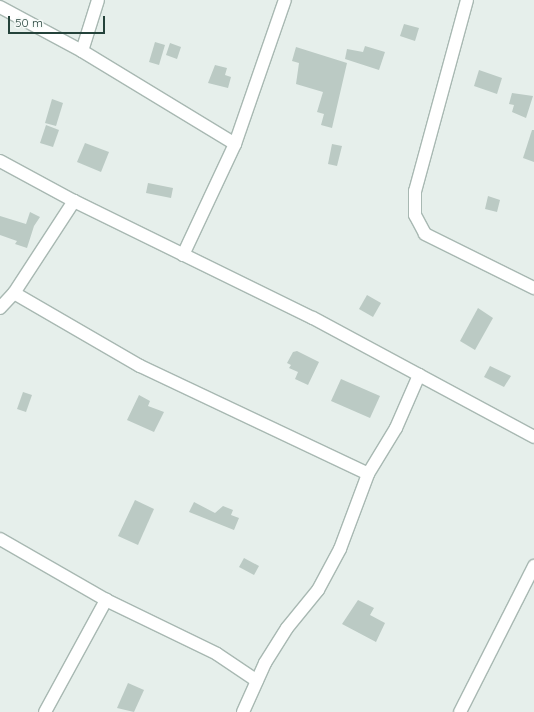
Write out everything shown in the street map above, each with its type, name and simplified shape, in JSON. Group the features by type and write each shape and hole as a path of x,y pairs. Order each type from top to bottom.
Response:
{"street":[{"path":"82,51 98,0"},
{"path":"183,255 235,144 285,0"},
{"path":"467,0 415,191 415,215 425,234 534,288"},
{"path":"0,6 82,51 235,144"},
{"path":"0,161 74,201 313,318 534,437"},
{"path":"0,308 14,293 74,201"},
{"path":"14,293 140,366 368,474"},
{"path":"244,712 257,681 287,628 325,576 353,520 368,474 396,428 419,374"},
{"path":"0,539 106,600 216,654 257,681"},
{"path":"460,712 534,566"},
{"path":"45,712 106,600"}],"building":[{"path":"404,24 419,28 415,41 400,36"},
{"path":"155,42 165,45 159,65 149,62"},
{"path":"170,43 181,47 177,59 166,55"},
{"path":"365,46 385,52 379,70 345,59 347,49 363,52"},
{"path":"296,47 347,63 332,128 321,125 324,114 317,112 323,92 296,84 299,63 292,61"},
{"path":"215,65 227,68 225,75 231,77 228,88 208,83"},
{"path":"479,70 502,78 497,94 474,86"},
{"path":"512,93 533,96 526,118 512,112 514,105 509,104"},
{"path":"52,99 63,103 56,126 45,123"},
{"path":"46,125 59,130 53,147 40,143"},
{"path":"532,130 534,130 534,162 523,158"},
{"path":"85,143 109,152 101,172 77,162"},
{"path":"332,144 342,146 337,166 328,164"},
{"path":"148,183 173,188 171,198 146,193"},
{"path":"488,196 500,200 497,212 485,209"},
{"path":"30,212 40,217 34,226 27,248 15,244 17,241 0,235 0,216 26,224"},
{"path":"367,295 381,303 373,317 359,309"},
{"path":"478,308 493,318 475,350 460,341"},
{"path":"297,351 319,362 308,385 295,379 298,372 289,368 291,365 287,363 293,352"},
{"path":"490,366 511,376 504,387 484,377"},
{"path":"341,379 380,396 370,418 331,401"},
{"path":"23,392 32,395 26,412 17,409"},
{"path":"139,395 150,401 148,406 164,412 154,432 127,420"},
{"path":"135,500 154,509 138,545 118,536"},
{"path":"194,502 215,513 223,506 233,510 231,515 239,518 234,530 189,512"},
{"path":"244,558 259,566 254,575 239,567"},
{"path":"358,600 374,608 370,615 385,623 376,642 342,624"},
{"path":"128,683 144,690 134,712 117,708"}]}
